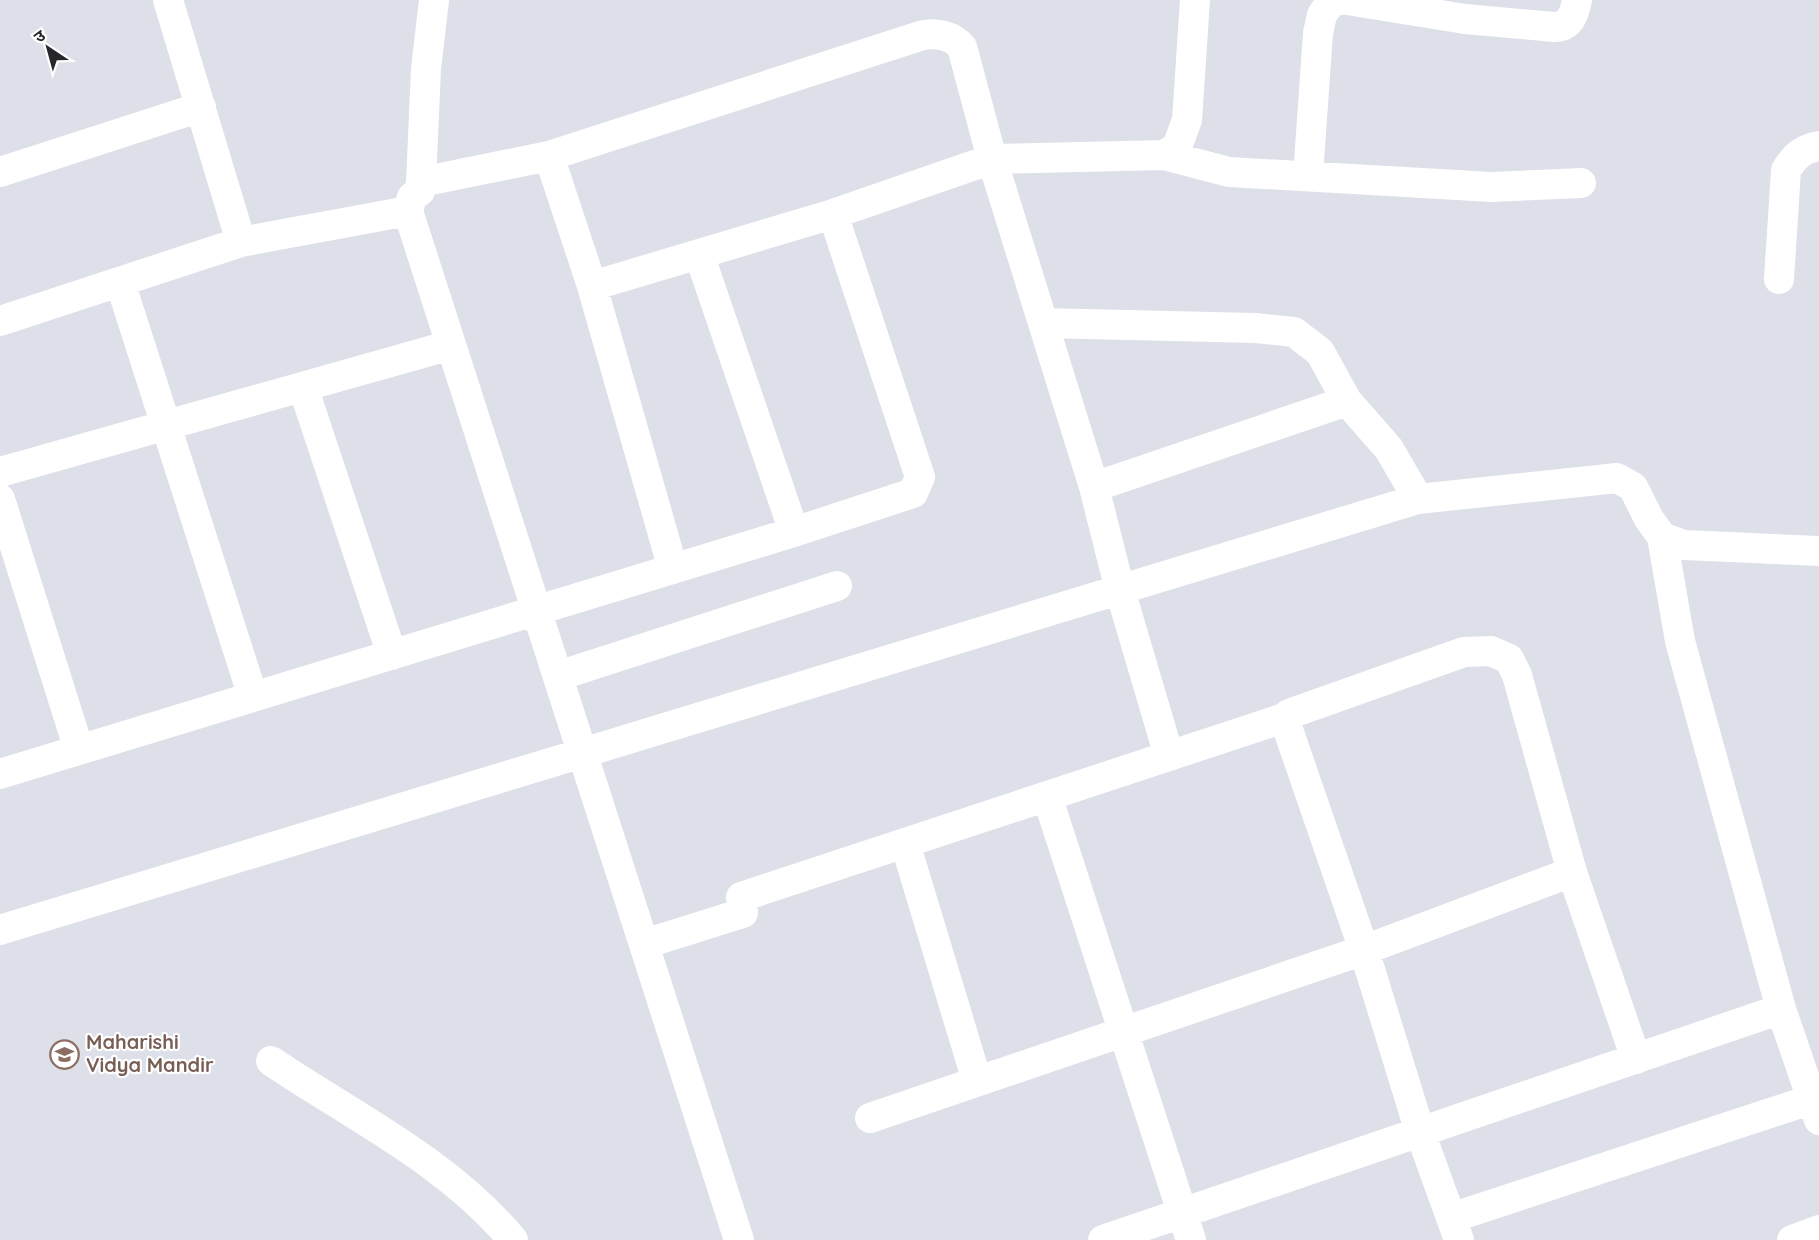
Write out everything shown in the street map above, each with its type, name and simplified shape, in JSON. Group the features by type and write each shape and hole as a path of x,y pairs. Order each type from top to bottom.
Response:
{"street":[{"path":"168,0 241,242"},
{"path":"434,0 426,69 420,191 411,197 408,211 739,1240"},
{"path":"1164,155 1177,147 1187,120 1195,0"},
{"path":"1308,176 1318,33 1322,15 1330,3 1340,0"},
{"path":"1347,0 1465,19 1554,27 1562,27 1570,21 1578,0"},
{"path":"421,182 549,156 929,34 956,40 962,47 992,159 1094,487 1120,590 1170,756"},
{"path":"0,172 201,107"},
{"path":"1779,279 1786,170 1794,156 1809,148 1819,146"},
{"path":"592,286 833,214 992,159 1164,155 1229,172 1492,187 1581,183"},
{"path":"549,156 592,286 673,569"},
{"path":"0,321 241,242 408,211"},
{"path":"0,774 794,532 913,493 920,477 833,214"},
{"path":"699,254 794,532"},
{"path":"120,282 253,697"},
{"path":"1043,323 1255,327 1294,332 1320,352 1347,401 1377,433 1418,499"},
{"path":"0,472 451,345"},
{"path":"303,387 392,655"},
{"path":"1094,487 1347,401"},
{"path":"0,930 1418,499 1617,478 1633,487 1649,519 1662,537 1680,641 1782,1009 1817,1105 1455,1229 1420,1132 1364,950 1284,718"},
{"path":"0,499 79,750"},
{"path":"1662,537 1684,545 1819,551"},
{"path":"558,676 837,586"},
{"path":"644,944 743,913 741,897 1284,718 1289,714 1464,652 1491,651 1509,659 1517,675 1572,872 1636,1059"},
{"path":"1047,796 1187,1226"},
{"path":"905,843 977,1081"},
{"path":"870,1118 1364,950 1572,872"},
{"path":"1103,1240 1187,1226 1420,1132 1782,1009"},
{"path":"271,1061 438,1168 497,1222 513,1240"},
{"path":"1792,1240 1819,1230"}],"place":[{"name":"Maharishi Vidya Mandir","path":"65,1054"}]}
